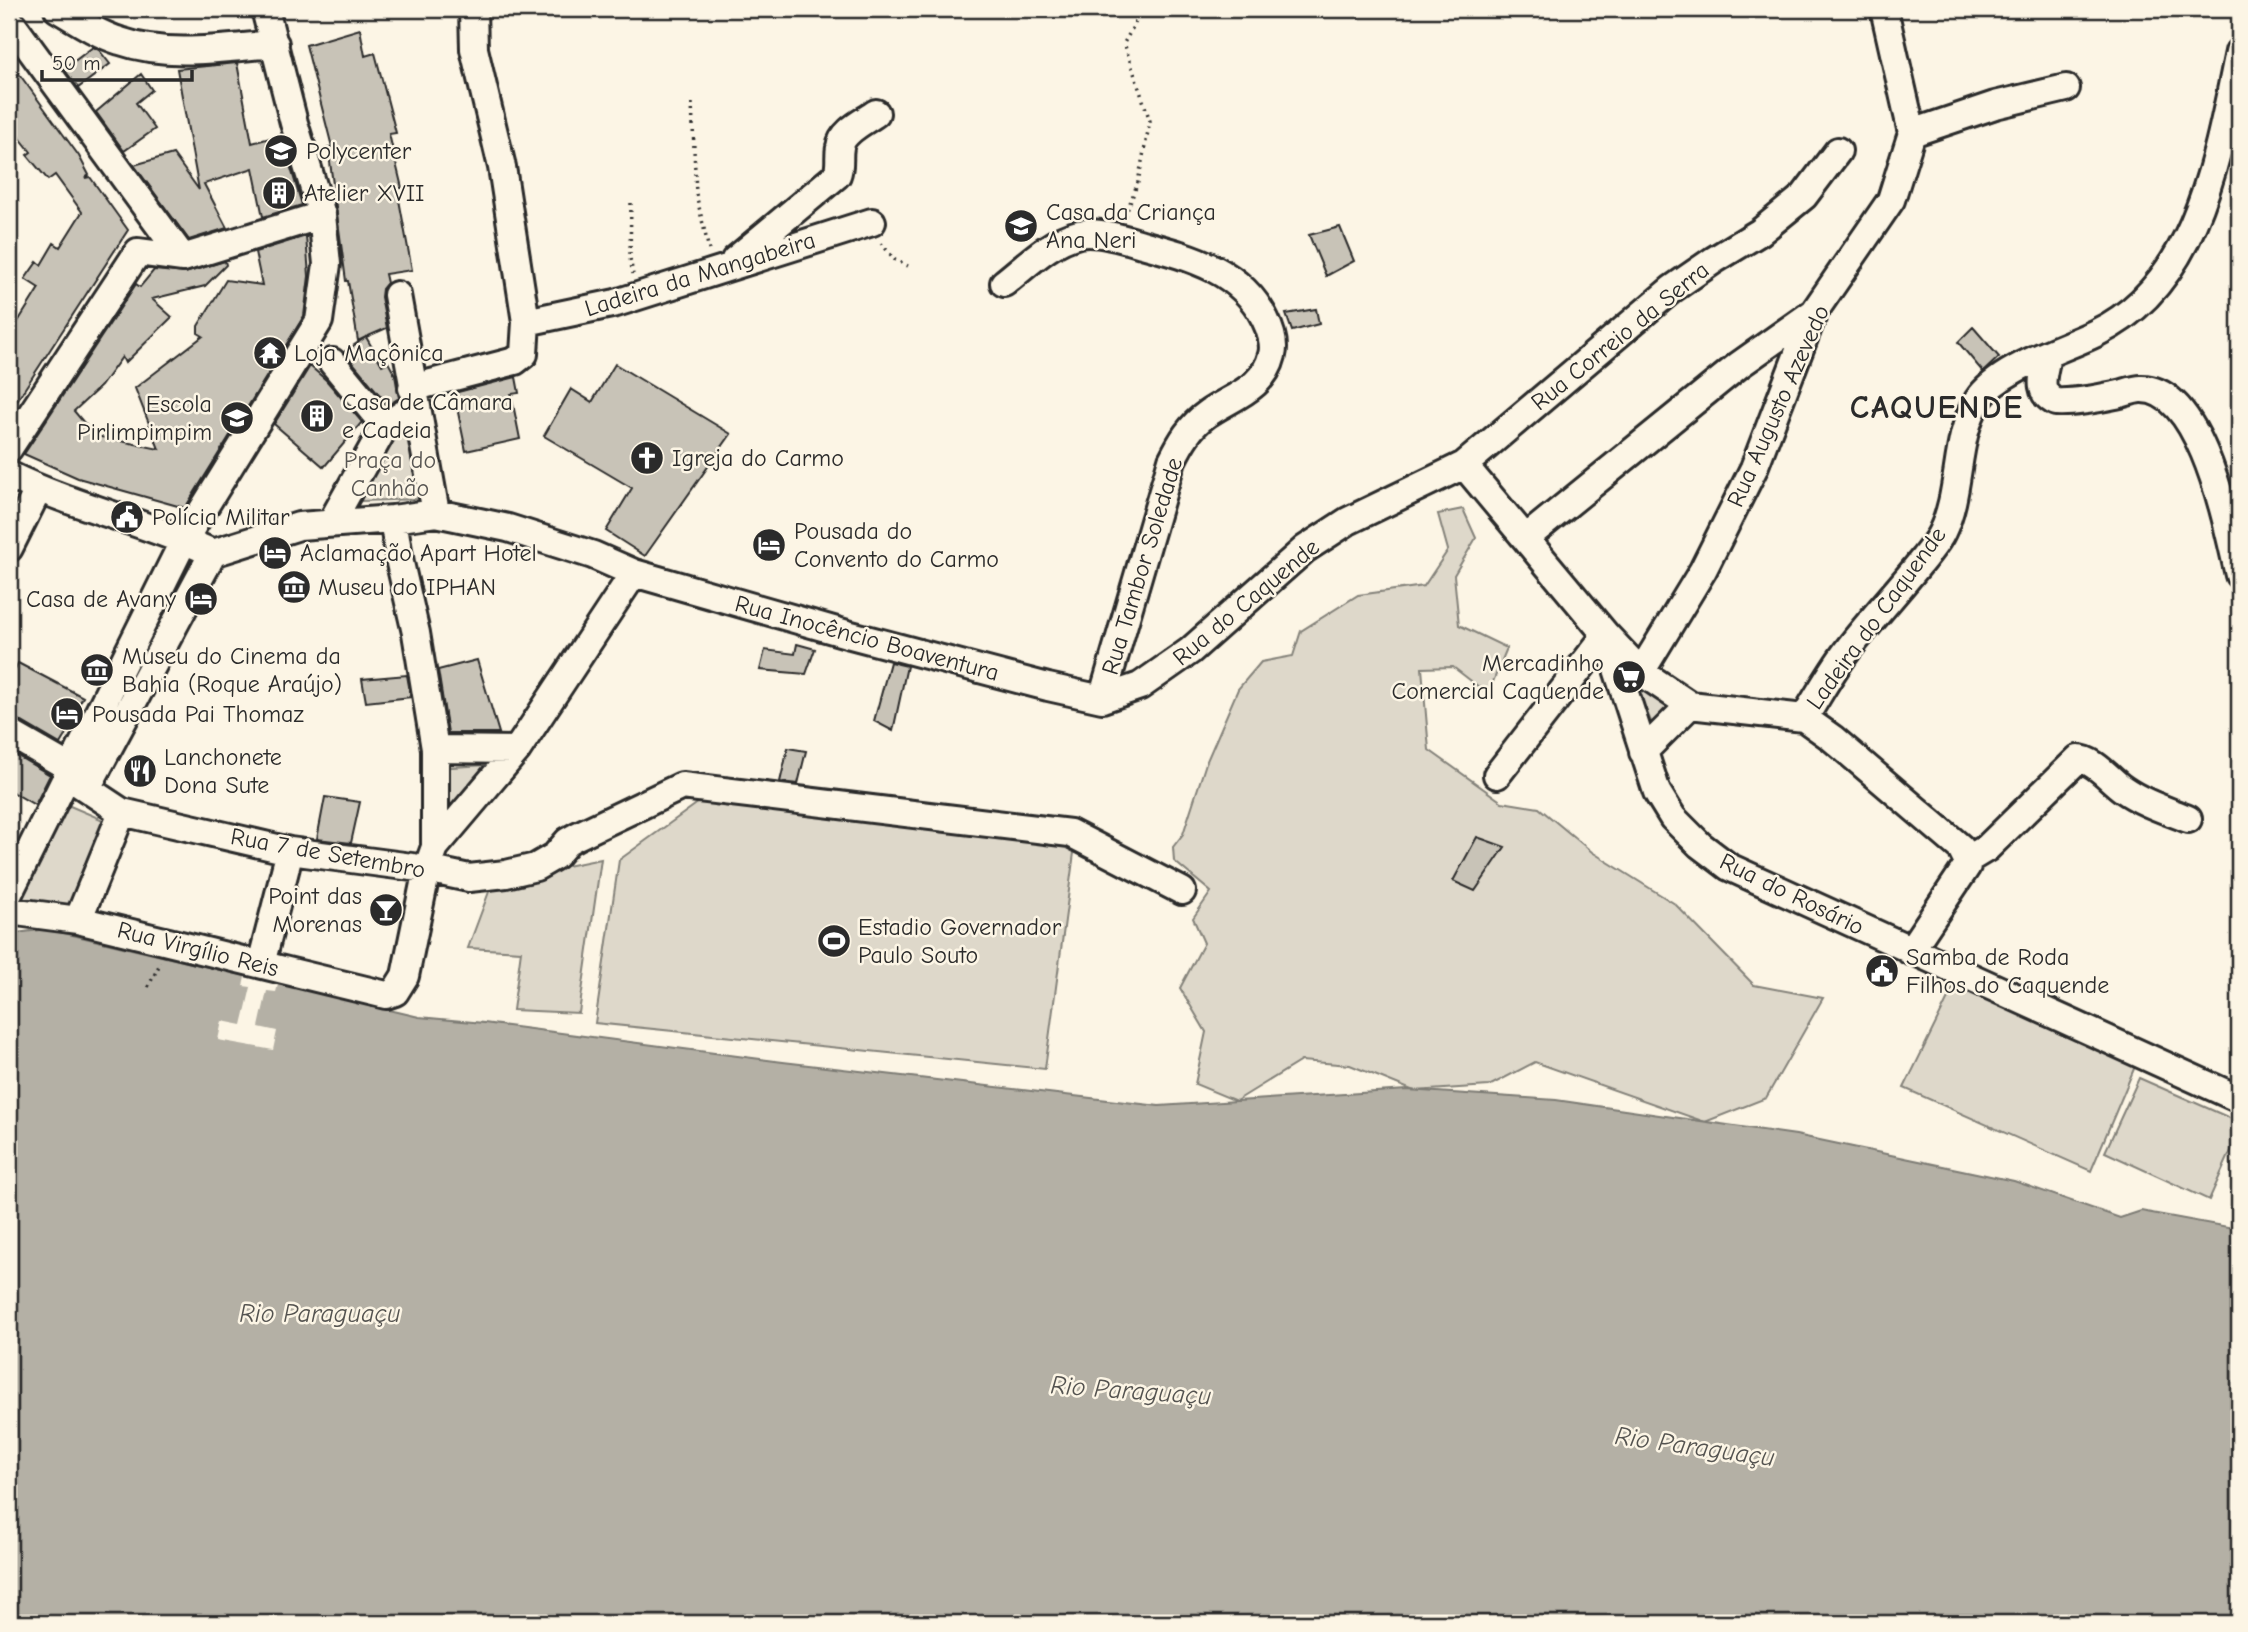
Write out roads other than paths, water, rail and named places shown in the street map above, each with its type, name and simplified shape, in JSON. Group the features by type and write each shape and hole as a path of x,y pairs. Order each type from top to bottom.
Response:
{"street":[{"path":"58,9 95,31 139,47 187,50 275,44"},
{"path":"74,777 184,540 319,321 327,264 322,215 294,123 265,9"},
{"path":"331,523 385,426 414,397 515,361 524,354 526,322 502,167 474,49 473,9"},
{"path":"1884,9 1912,133 1995,105 2066,88"},
{"path":"9,20 183,258"},
{"name":"Ladeira do Caquende","path":"1804,718 1850,645 1917,567 1941,534 1954,500 1965,434 1978,401 1998,378 2099,331 2130,313 2156,286 2183,246 2210,180 2239,52"},
{"path":"720,270 837,175 841,142 845,134 876,113"},
{"name":"Rua Augusto Azevedo","path":"1641,672 1703,570 1754,468 1814,312 1891,200 1912,133"},
{"name":"Rua Correio da Serra","path":"1464,465 1672,289 1760,232 1804,196 1838,151"},
{"path":"138,252 183,258 322,215"},
{"name":"Ladeira da Mangabeira","path":"526,322 637,297 872,222"},
{"path":"9,448 156,223"},
{"name":"Rua Tambor Soledade","path":"1004,283 1051,245 1081,233 1117,237 1193,258 1217,269 1236,283 1259,309 1270,331 1272,355 1260,378 1243,394 1207,414 1188,430 1172,460 1102,699"},
{"path":"397,295 436,513"},
{"path":"1526,538 1739,365 1814,312"},
{"path":"2047,355 2043,394 2056,402 2113,396 2140,389 2153,391 2177,407 2200,442 2217,485 2239,575"},
{"path":"332,362 385,426"},
{"path":"1464,465 1606,635 1641,672 1690,705 1804,718 1832,738 1961,848 1967,863"},
{"name":"Rua do Caquende","path":"1102,699 1140,686 1190,651 1305,550 1326,535 1348,521 1464,465"},
{"path":"9,475 38,490 184,540 213,553 74,777 9,893"},
{"path":"9,548 38,490"},
{"name":"Rua Inocêncio Boaventura","path":"213,553 299,526 436,513 508,528 593,555 634,573 847,635 1102,699"},
{"path":"393,519 416,633 435,749 431,858"},
{"path":"431,858 517,750 634,573"},
{"path":"1497,775 1606,635"},
{"name":"Rua do Rosário","path":"1606,635 1657,792 1673,818 1700,845 1729,867 2239,1100"},
{"path":"1643,752 1690,705"},
{"name":"Rua 7 de Setembro","path":"9,733 122,811 290,851 431,858 469,878 536,867 555,856 568,841 577,836 682,786 1070,833 1182,891"},
{"path":"435,749 517,750"},
{"path":"1910,951 1967,863 1987,848 2078,759 2083,758 2142,801 2188,819"},
{"path":"78,920 122,811"},
{"path":"261,964 290,851"},
{"name":"Rua Virgílio Reis","path":"9,911 78,920 386,995 395,992 405,976 431,858"}],"water":[{"name":"Rio Paraguaçu","path":"47,929 419,1017 1159,1106 1407,1090 1556,1100 1796,1135 2014,1181 2120,1218 2141,1211 2239,1229 2239,1623 9,1623 9,934"}],"place":[{"name":"Polycenter","path":"281,151"},
{"name":"Atelier XVII","path":"279,193"},
{"name":"Casa da Criança Ana Neri","path":"1021,226"},
{"name":"Loja Maçônica","path":"270,353"},
{"name":"Casa de Câmara e Cadeia","path":"317,416"},
{"name":"Escola Pirlimpimpim","path":"237,418"},
{"name":"Igreja do Carmo","path":"647,458"},
{"name":"Polícia Militar","path":"127,517"},
{"name":"Pousada do Convento do Carmo","path":"769,545"},
{"name":"Aclamação Apart Hotel","path":"275,553"},
{"name":"Museu do IPHAN","path":"294,587"},
{"name":"Casa de Avany","path":"201,599"},
{"name":"Museu do Cinema da Bahia (Roque Araújo)","path":"97,670"},
{"name":"Mercadinho Comercial Caquende","path":"1629,677"},
{"name":"Pousada Pai Thomaz","path":"67,714"},
{"name":"Lanchonete Dona Sute","path":"140,771"},
{"name":"Point das Morenas","path":"386,910"},
{"name":"Estadio Governador Paulo Souto","path":"834,941"},
{"name":"Samba de Roda Filhos do Caquende","path":"1882,971"}],"district":[{"name":"CAQUENDE","path":"1937,407"}],"park label":[{"name":"Praça do Canhão","path":"390,474"}]}
